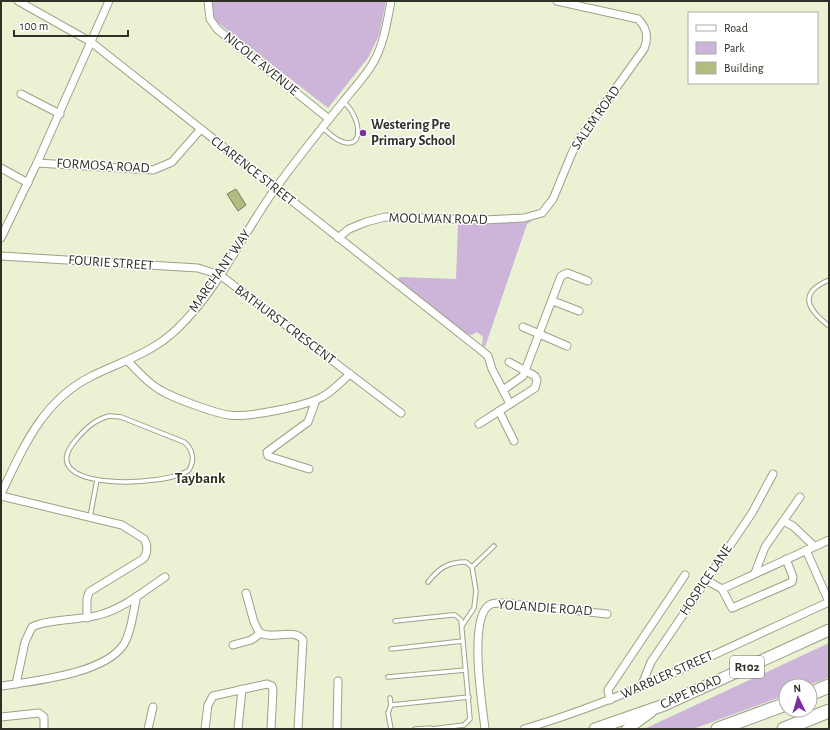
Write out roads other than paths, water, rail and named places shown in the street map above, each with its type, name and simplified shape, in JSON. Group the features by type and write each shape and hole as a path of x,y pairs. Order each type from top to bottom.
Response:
{"highway":[{"path":"818,691 829,686"},
{"path":"718,729 778,707"},
{"path":"784,729 829,711"}],"main road":[{"name":"CAPE ROAD","path":"595,729 664,705 829,630"},
{"path":"627,729 664,705"}],"street":[{"name":"CLARENCE STREET","path":"18,1 91,42 200,130 276,188 482,351 488,356 492,369 503,390"},
{"path":"1,238 38,163 109,1"},
{"name":"NICOLE AVENUE","path":"208,1 210,20 217,29 329,119"},
{"name":"MARCHANT WAY","path":"1,495 27,440 48,409 74,386 91,376 128,361 151,349 177,329 220,275 276,188 372,64 378,53 384,34 391,1"},
{"name":"SALEM ROAD","path":"542,213 553,199 572,153 580,138 644,49 648,35 644,25 638,19 628,15 557,1"},
{"path":"21,94 60,114"},
{"name":"FORMOSA ROAD","path":"38,163 153,170 172,162 200,130"},
{"path":"1,168 28,183"},
{"name":"MOOLMAN ROAD","path":"338,238 349,229 366,222 385,217 483,220 524,218 542,213"},
{"name":"FOURIE STREET","path":"1,256 198,268 220,275"},
{"path":"510,404 503,390 520,379 525,371 564,274 567,273 588,281"},
{"name":"BATHURST CRESCENT","path":"220,275 401,413"},
{"path":"553,301 579,311"},
{"path":"523,327 567,346"},
{"name":"BATHURST CRESCENT","path":"128,361 153,385 167,394 228,415 271,410 316,400 335,388 350,374"},
{"path":"479,424 535,388 537,385 535,376 509,362"},
{"path":"309,469 268,456 267,452 308,422 316,400"},
{"path":"499,411 514,441"},
{"name":"HOSPICE LANE","path":"641,687 651,662 752,513 773,474"},
{"path":"1,495 122,525 144,539 146,543 146,556 137,564 89,592 87,599 87,618"},
{"path":"755,573 764,546 800,497"},
{"path":"782,521 793,526 814,546"},
{"path":"722,589 829,540"},
{"path":"806,550 829,602"},
{"path":"706,580 722,589 732,608 792,582 793,576 786,559"},
{"path":"610,700 608,690 685,575"},
{"path":"16,684 23,649 28,633 32,627 87,618 110,612 165,577"},
{"path":"246,593 254,622 261,633 270,636 297,635 303,640 298,729"},
{"path":"1,686 65,675 102,663 109,659 124,643 137,596"},
{"name":"WARBLER STREET","path":"524,729 564,717 610,700 829,602"},
{"name":"YOLANDIE ROAD","path":"485,729 479,671 478,635 480,622 488,606 494,603 503,603 607,614"},
{"path":"233,645 251,640 261,633"},
{"path":"337,729 338,681"},
{"path":"204,729 208,705 211,698 219,694 267,684 272,686 274,690 271,729"},
{"path":"238,729 242,689"},
{"path":"148,729 153,707"},
{"path":"1,717 39,712 44,717 44,729"}],"lane":[{"path":"322,128 343,142 351,142 356,139 358,134 357,124 353,112 343,102"},
{"path":"829,280 813,288 809,297 813,312 829,326"},
{"path":"109,416 121,417 184,442 189,448 192,457 193,463 189,470 180,475 139,481 97,480 80,475 70,469 67,454 69,448 86,428 94,422 109,416"},
{"path":"90,517 97,480"},
{"path":"472,567 494,546"},
{"path":"428,582 445,565 455,562 466,562 472,567 476,591 474,608 462,626"},
{"path":"395,622 455,615 460,620 462,626 471,715 468,722 432,729 415,729"},
{"path":"392,649 463,641"},
{"path":"388,677 466,670"},
{"path":"391,706 469,697"},
{"path":"390,698 391,706 388,713 391,729"}],"place":[{"name":"Westering Pre Primary School","path":"363,133"}],"district":[{"name":"Taybank","path":"200,478"}]}
